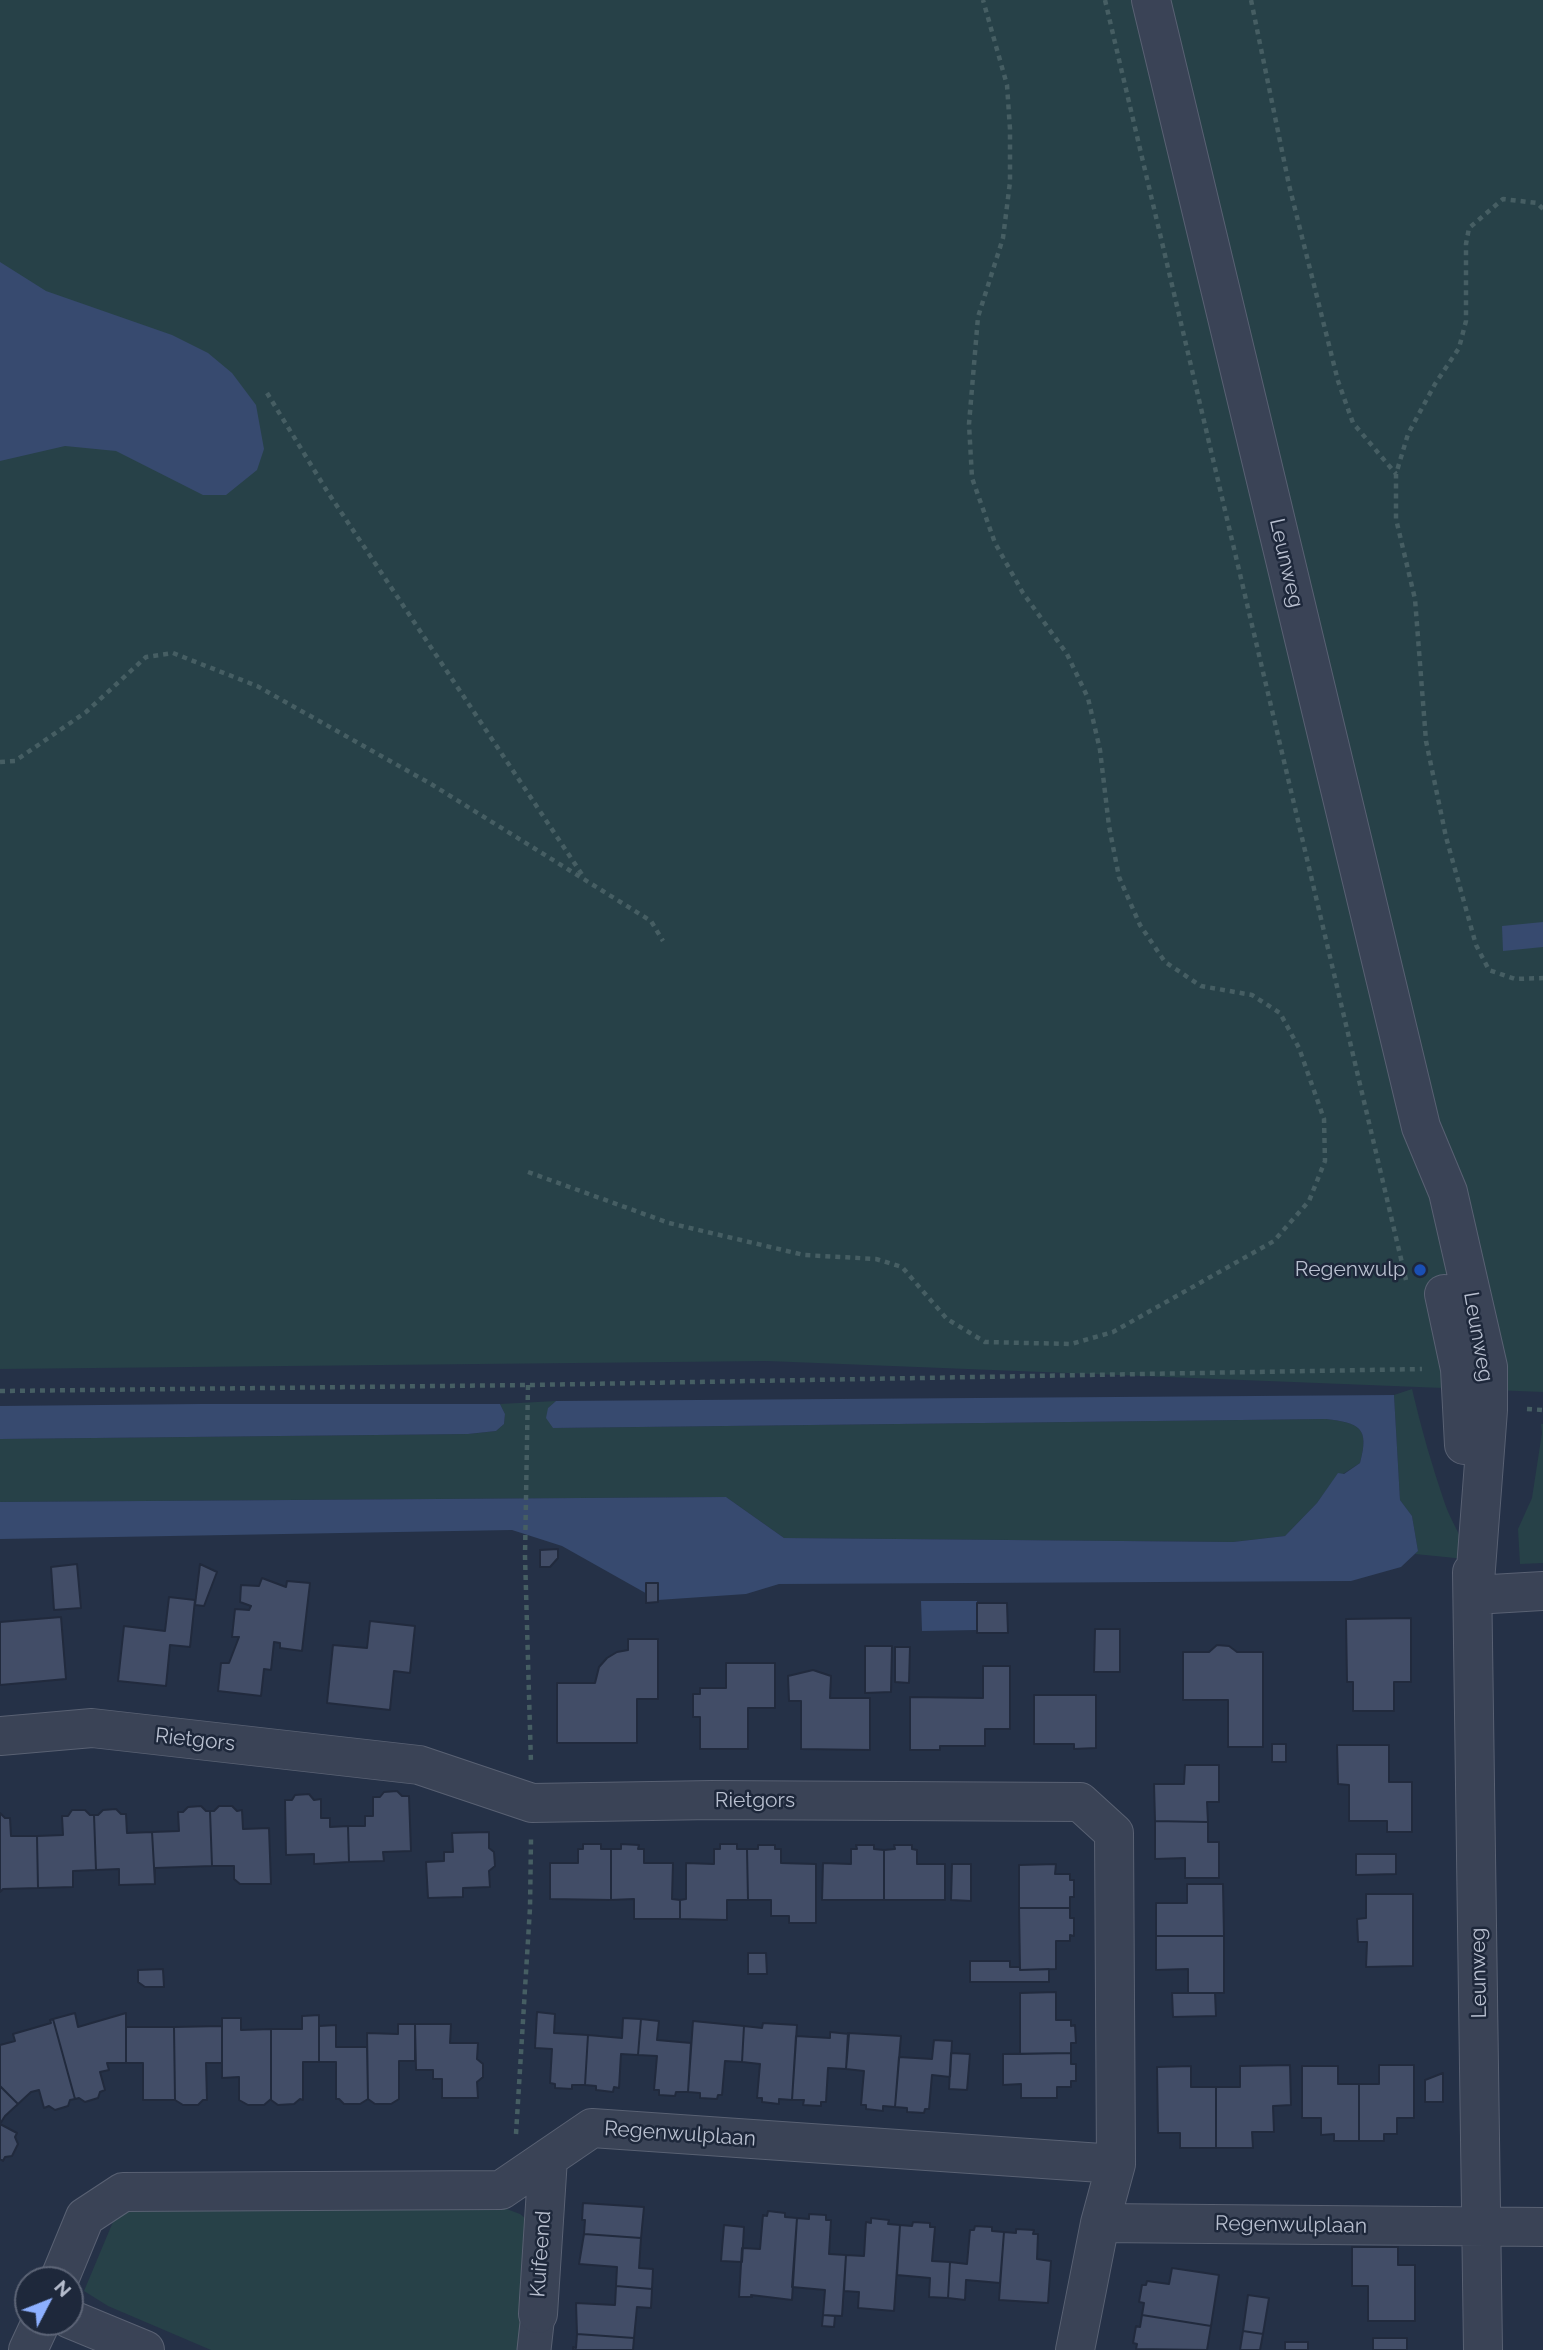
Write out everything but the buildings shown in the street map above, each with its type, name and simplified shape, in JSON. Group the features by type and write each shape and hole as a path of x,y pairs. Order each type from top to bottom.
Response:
{"street":[{"name":"Leunweg","path":"1151,0 1421,1127 1448,1192 1488,1367 1488,1410 1474,1595"},
{"name":"Leunweg","path":"1421,1127 1424,1198 1460,1369 1474,1595 1483,2350"},
{"path":"1474,1595 1543,1591"},
{"name":"Rietgors","path":"0,1736 92,1728 419,1765 532,1802 1080,1802 1114,1833 1116,2164 1100,2223 1075,2350"},
{"name":"Regenwulplaan","path":"65,2266 85,2217 124,2192 501,2190 592,2128 1116,2164"},
{"name":"Kuifeend","path":"536,2332 548,2158"},
{"name":"Regenwulplaan","path":"1100,2223 1543,2227"},
{"path":"84,2325 145,2350"}],"path":[{"path":"528,1172 669,1223 804,1255 876,1259 902,1267 947,1319 985,1342 1071,1344 1113,1332 1274,1241 1309,1201 1325,1161 1324,1119 1299,1048 1280,1013 1252,995 1202,986 1165,962 1140,925 1119,877 1109,826 1100,750 1088,698 1067,654 1023,593 995,543 972,478 969,425 978,317 1003,238 1010,182 1007,85 983,0"},
{"path":"1105,0 1409,1289"},
{"path":"1251,0 1289,185 1338,381 1353,424 1396,474"},
{"path":"1543,209 1537,203 1503,200 1469,228 1466,244 1466,321 1460,348 1435,384 1408,434 1396,474 1396,519 1415,599 1426,741 1446,837 1476,946 1489,970 1515,979 1543,978"},
{"path":"267,393 327,491 585,878"},
{"path":"0,762 15,761 86,712 146,657 173,653 257,686 431,784 651,921 663,941"},
{"path":"1420,1356 1424,1382"},
{"path":"0,1391 1460,1369"},
{"path":"528,1385 524,1556 532,1802 530,1908 515,2133 548,2158"},
{"path":"1527,1409 1543,1410"}],"green space":[{"path":"0,0 1543,0 1543,1392 767,1361 0,1369"},
{"path":"1412,1389 1445,1504 1460,1537 1465,1559 1415,1554 1418,1551 1412,1516 1400,1500 1394,1395"},
{"path":"556,1401 548,1408 553,1428 1326,1419 1354,1425 1362,1434 1364,1442 1360,1463 1343,1474 1338,1474 1317,1503 1285,1536 1233,1542 784,1538 726,1497 0,1502 0,1439 468,1434 496,1431 504,1424 505,1414 500,1404"},
{"path":"1541,1424 1543,1563 1520,1564 1518,1529 1532,1498"},
{"path":"135,2201 504,2208 520,2214 530,2222 518,2350 211,2350 108,2306 84,2291 115,2217"}],"water":[{"path":"0,262 46,291 172,335 208,353 232,373 256,405 264,449 257,470 226,495 203,495 116,451 65,446 0,461"},
{"path":"1543,922 1543,947 1503,951 1502,926"},
{"path":"1394,1395 1400,1500 1412,1516 1418,1551 1401,1567 1351,1581 779,1584 746,1594 658,1600 562,1546 512,1530 0,1539 0,1502 726,1497 784,1538 1233,1542 1285,1536 1317,1503 1338,1473 1344,1474 1360,1463 1364,1442 1359,1429 1347,1422 1326,1419 553,1428 546,1418 548,1408 556,1401"},
{"path":"500,1404 505,1414 504,1424 496,1431 468,1434 0,1439 0,1406"},
{"path":"921,1601 977,1601 977,1630 922,1631"}],"place":[{"name":"Regenwulp","path":"1420,1270"}]}
